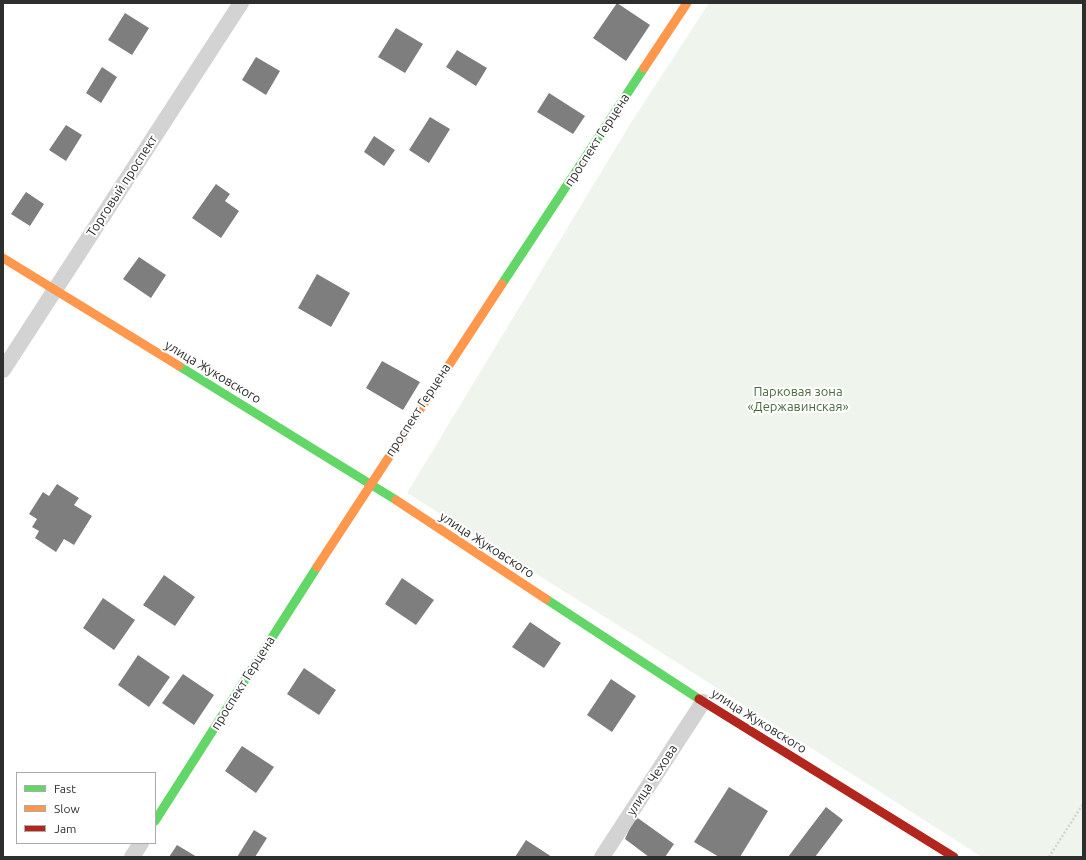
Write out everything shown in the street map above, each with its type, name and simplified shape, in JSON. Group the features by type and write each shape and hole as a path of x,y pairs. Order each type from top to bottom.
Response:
{"street":[{"name":"Торговый проспект","path":"3,370 241,3"},
{"name":"проспект Герцена","path":"156,819 370,484 687,3"},
{"name":"улица Жуковского","path":"3,258 370,484 703,702 954,857"},
{"name":"улица Чехова","path":"602,857 703,702"},
{"path":"132,857 140,844"}],"path":[{"path":"1049,857 1083,804"}],"green space":[{"name":"Парковая зона «Державинская»","path":"709,3 1083,3 1083,857 982,857 640,639 407,493 632,121"}],"building":[{"path":"617,3 650,25 626,61 593,38"},
{"path":"125,13 149,28 132,55 108,40"},
{"path":"396,28 423,44 405,73 378,57"},
{"path":"457,50 487,68 476,86 446,67"},
{"path":"256,57 280,71 266,95 242,80"},
{"path":"102,67 117,77 101,103 86,93"},
{"path":"549,93 585,116 573,134 537,112"},
{"path":"430,117 450,129 429,163 409,150"},
{"path":"66,125 82,135 66,161 49,150"},
{"path":"374,136 395,150 384,166 364,152"},
{"path":"216,184 230,194 225,201 239,211 221,238 192,218"},
{"path":"26,192 44,204 30,226 11,214"},
{"path":"139,257 166,275 151,298 123,279"},
{"path":"317,274 350,293 331,327 298,308"},
{"path":"382,361 420,382 403,410 366,388"},
{"path":"57,484 79,498 74,505 92,516 74,545 64,539 56,552 35,538 39,531 32,527 37,519 29,514 43,492 49,496"},
{"path":"164,575 195,597 175,626 143,605"},
{"path":"402,578 434,600 416,625 385,604"},
{"path":"103,598 135,620 114,650 83,628"},
{"path":"530,622 561,643 544,668 512,647"},
{"path":"138,655 170,677 149,707 118,685"},
{"path":"304,668 336,690 319,715 287,694"},
{"path":"183,674 214,695 194,725 162,703"},
{"path":"611,679 636,696 612,732 587,715"},
{"path":"242,746 274,767 256,793 225,771"},
{"path":"729,787 768,811 740,857 719,857 694,842"},
{"path":"826,807 843,820 815,857 788,857"},
{"path":"635,816 674,844 665,857 649,857 625,839"},
{"path":"254,830 267,838 255,857 237,857"},
{"path":"526,840 552,857 515,857"},
{"path":"177,845 197,857 169,857"}],"traffic: fast":[{"path":"502,284 644,68"},
{"path":"179,366 396,500"},
{"path":"156,819 317,567"},
{"path":"546,599 699,699"}],"traffic: slow":[{"path":"644,68 687,3"},
{"path":"3,258 179,366"},
{"path":"317,567 502,284"},
{"path":"396,500 546,599"}],"traffic: jam":[{"path":"699,699 954,857"}]}
